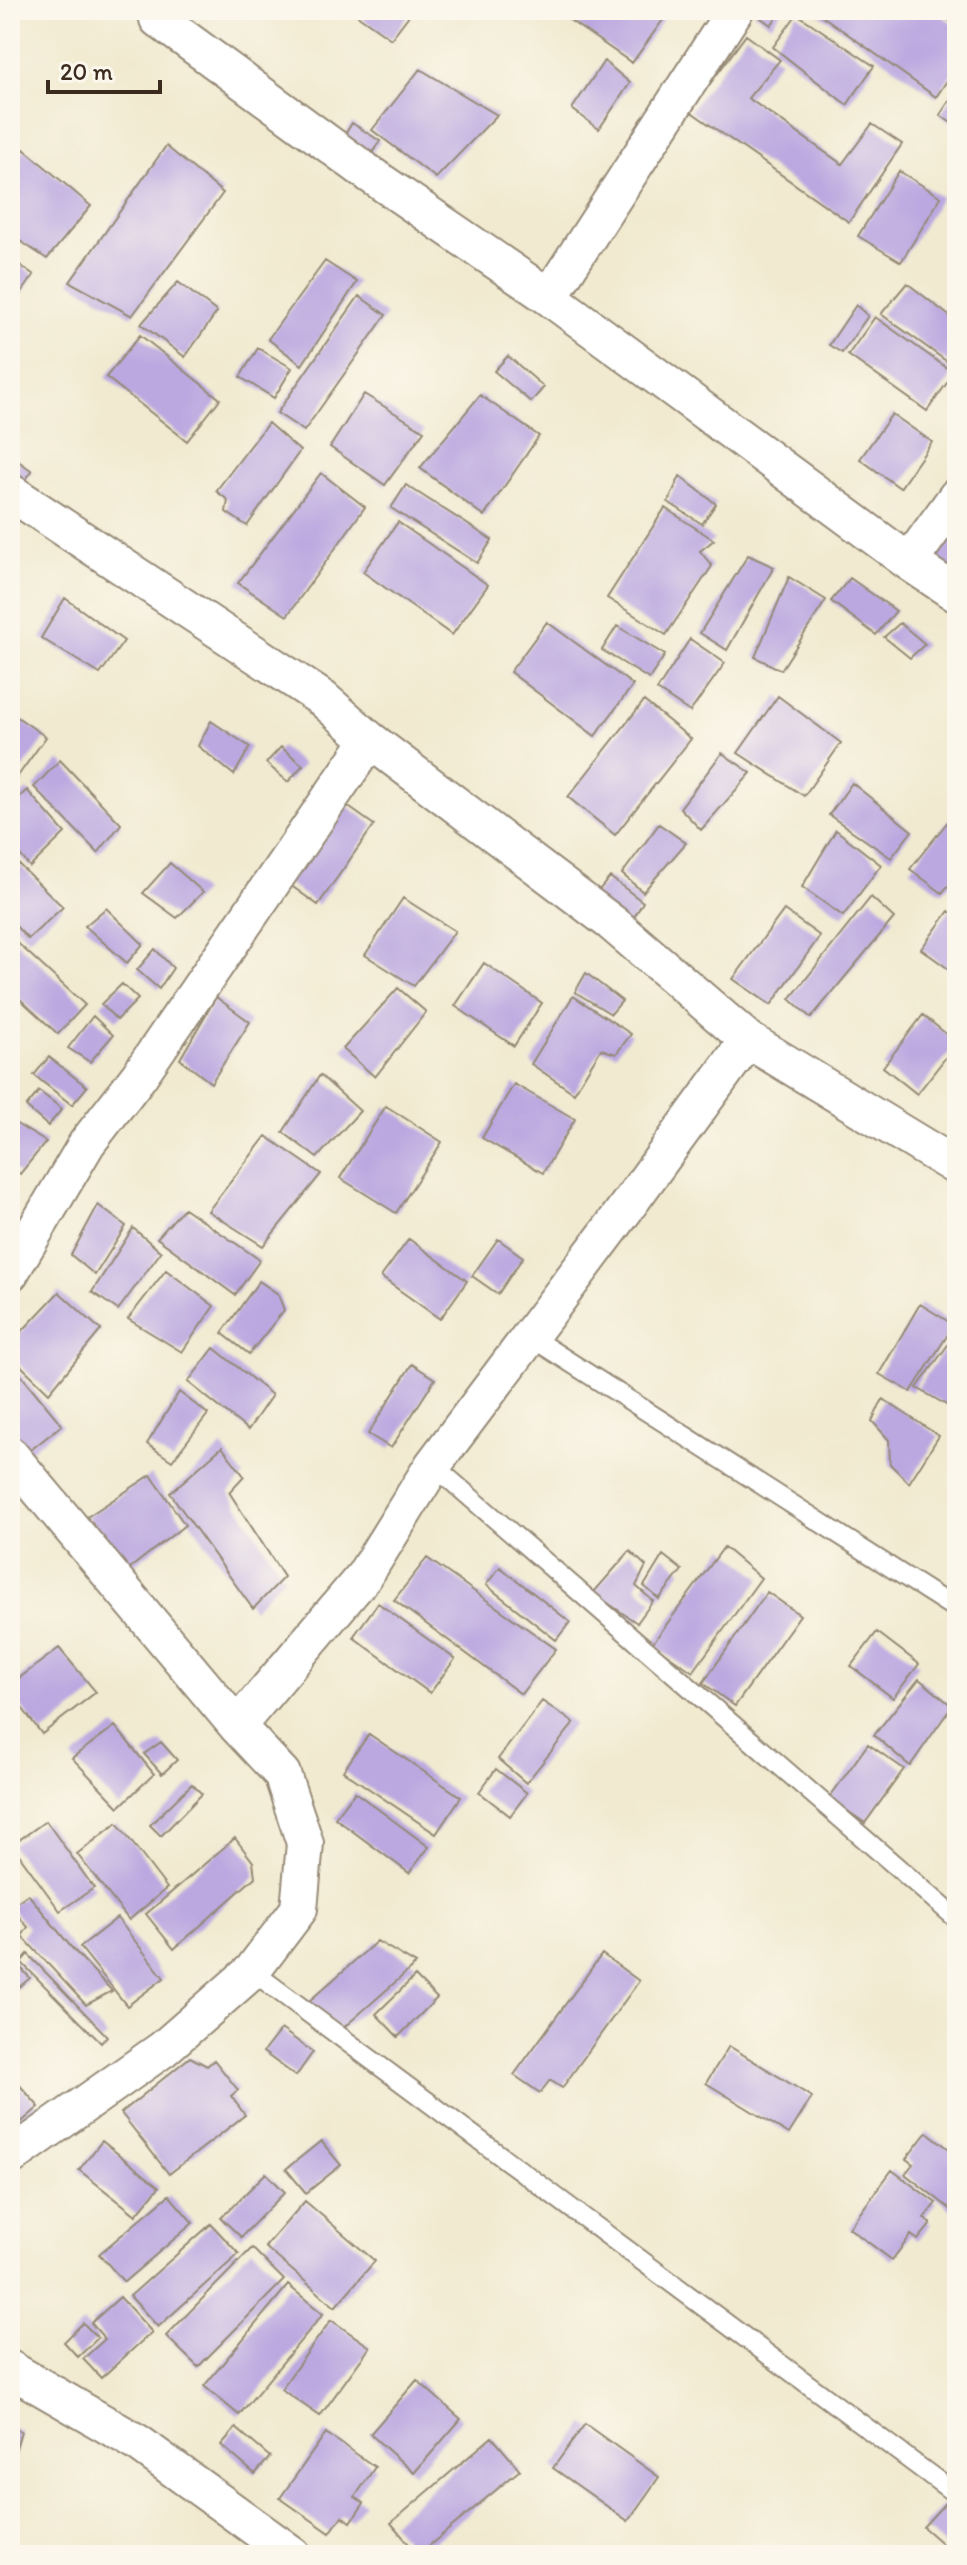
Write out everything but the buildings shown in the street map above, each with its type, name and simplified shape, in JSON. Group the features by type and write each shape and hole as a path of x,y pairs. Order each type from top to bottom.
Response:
{"street":[{"path":"549,297 735,10"},
{"path":"154,13 371,175 549,297 957,594"},
{"path":"10,492 323,699 370,740 612,923 748,1040 957,1167"},
{"path":"909,562 957,496"},
{"path":"10,1273 87,1143 139,1076 370,740"},
{"path":"237,1726 364,1576 433,1465 748,1040"},
{"path":"10,1455 237,1726 282,1774 305,1843 299,1909 252,1971 163,2049 10,2157"},
{"path":"10,2369 138,2443 293,2555"}],"lane":[{"path":"529,1336 948,1604"},
{"path":"433,1465 957,1919"},
{"path":"252,1971 957,2495"}]}
